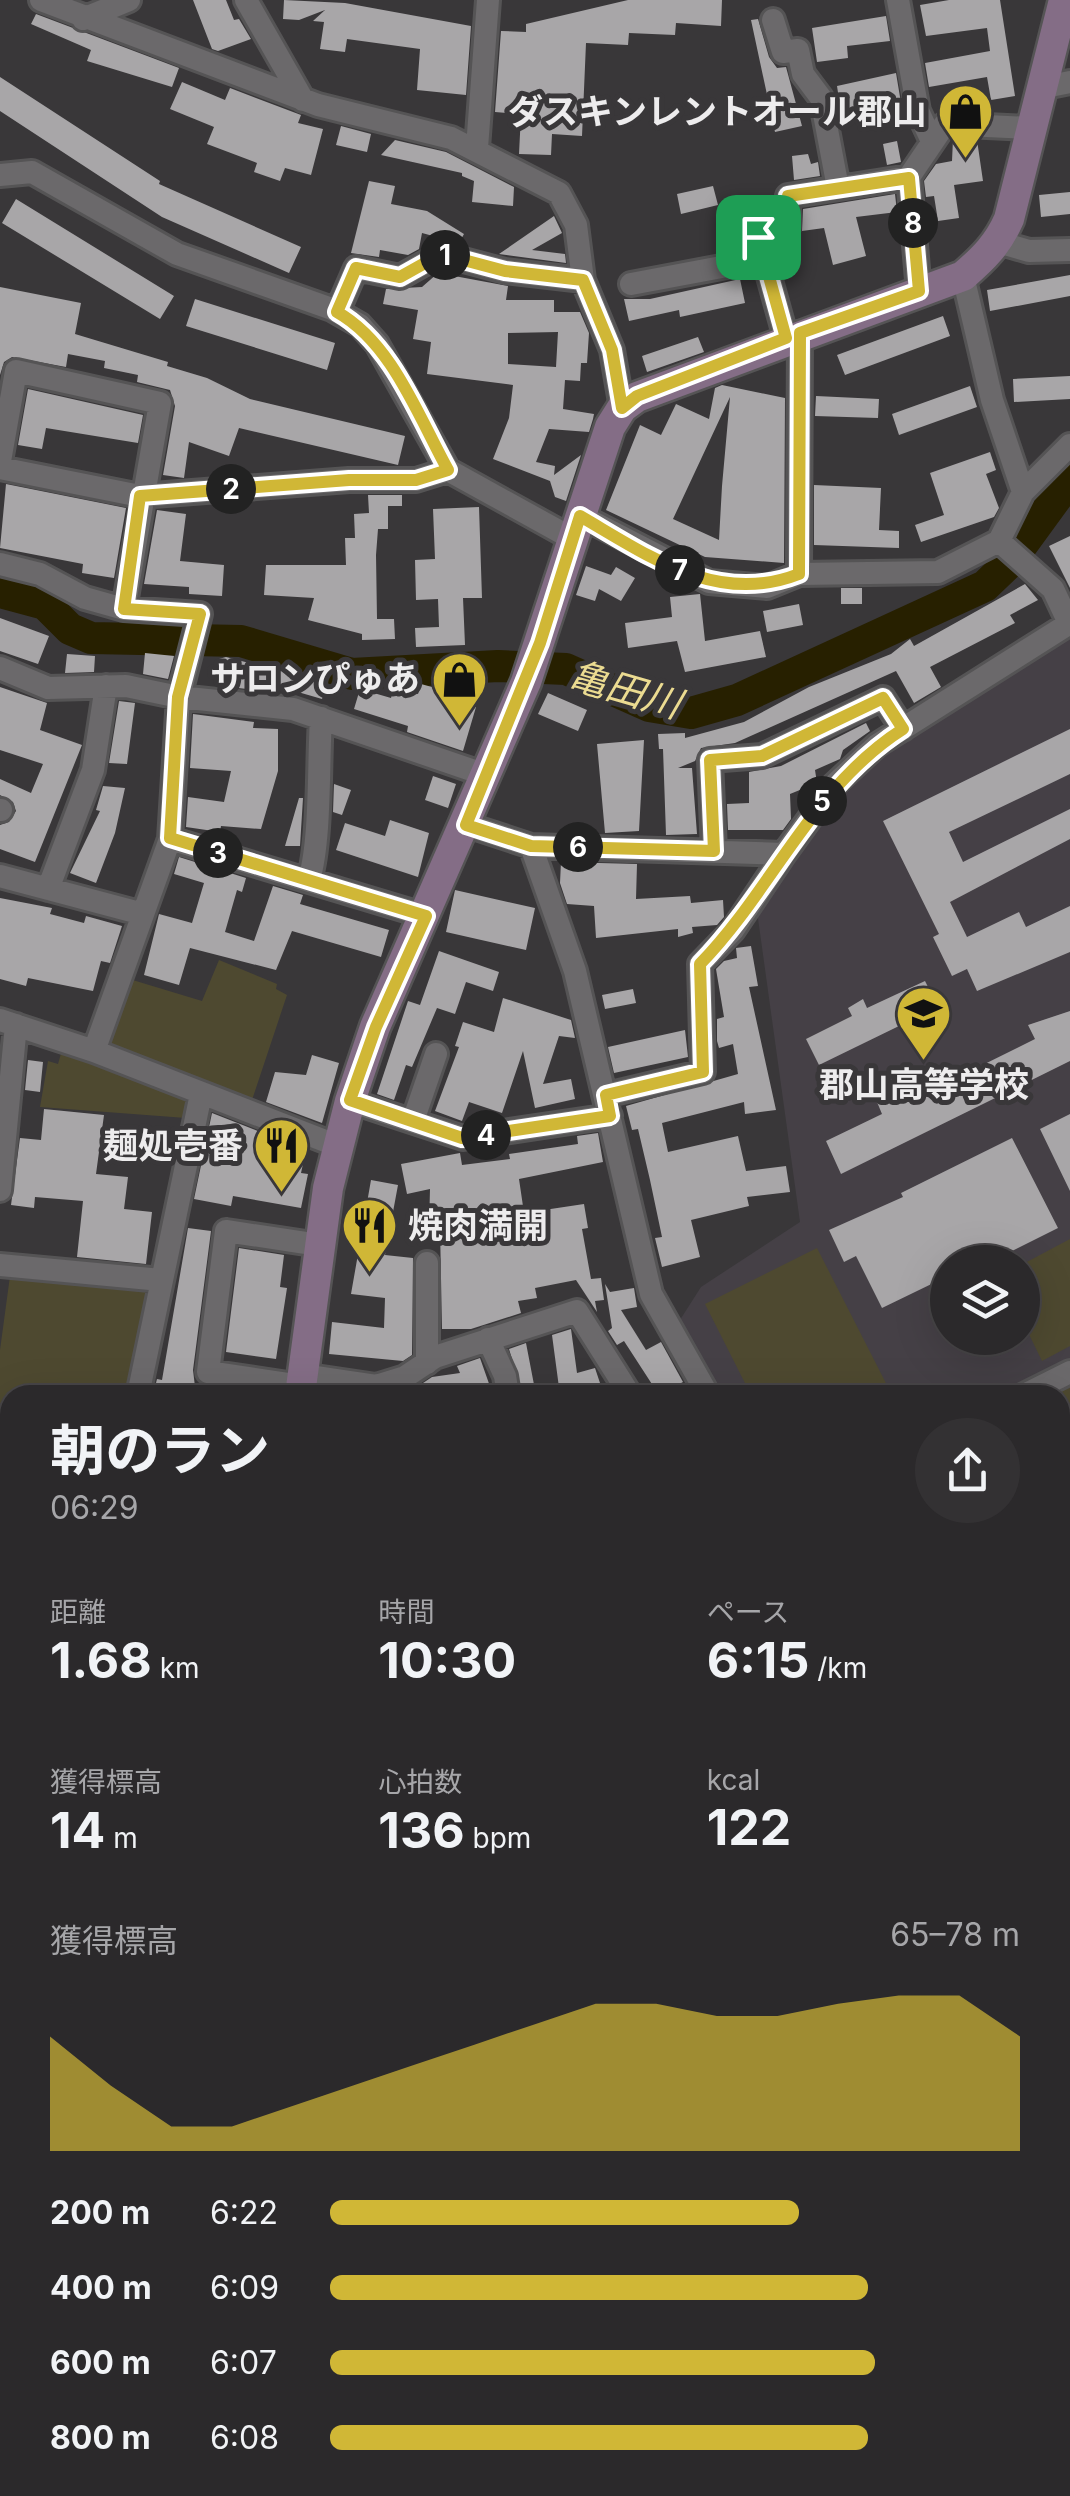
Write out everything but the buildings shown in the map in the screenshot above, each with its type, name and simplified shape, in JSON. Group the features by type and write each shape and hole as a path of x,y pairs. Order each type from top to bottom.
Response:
{"street":[{"path":"42,0 303,100 477,148 560,193 576,225 583,280 612,350 622,408"},
{"path":"84,18 129,0"},
{"path":"246,0 303,100"},
{"path":"477,148 488,0"},
{"path":"898,0 918,111 931,139"},
{"path":"319,1245 226,1231 208,1372 301,1385 319,1245 350,1100 376,1027 526,682 610,427 622,408 637,396 963,276 998,242 1031,128 1055,85 1064,0"},
{"path":"774,20 782,52 798,50 803,74 821,98 838,188"},
{"path":"919,291 909,178 931,139 945,124 1031,128"},
{"path":"0,175 32,172 176,254 337,312 360,325 377,344 448,470 709,582 767,586 799,574 938,572 1000,541 1023,492 1070,445"},
{"path":"799,574 793,336 758,237 788,228 788,196 909,178"},
{"path":"998,242 1029,251 1070,250"},
{"path":"337,312 356,268 400,277 441,254 505,271 583,280"},
{"path":"631,284 764,260"},
{"path":"963,276 992,400 1023,492"},
{"path":"124,609 140,496 160,403 16,372 0,465 140,496 349,480 416,480 448,470"},
{"path":"350,1100 462,1138 608,1106 703,1072 700,964 733,930 834,784 878,745 1070,623 1053,589 1029,563 1000,541"},
{"path":"0,564 40,574 86,598 124,609 200,614 194,651 178,697 170,838 94,1051"},
{"path":"0,668 48,688 126,686 178,697 293,708 486,775"},
{"path":"48,888 93,770 106,686"},
{"path":"714,851 710,760 762,756 883,698 903,729"},
{"path":"309,880 318,850 314,828 321,718"},
{"path":"466,825 531,846 784,854"},
{"path":"170,838 426,916"},
{"path":"531,846 575,972 651,1294 702,1385"},
{"path":"0,876 144,914"},
{"path":"0,1190 8,1022 94,1051 338,1146"},
{"path":"413,1121 436,1054"},
{"path":"140,1385 201,1094"},
{"path":"427,1362 428,1263"},
{"path":"0,1266 161,1280"},
{"path":"408,1385 427,1362 577,1311 624,1385"},
{"path":"488,1339 506,1385"},
{"path":"1044,1385 1070,1372"}],"shaded area":[{"name":"郡山高等学校","path":"1070,638 1070,1359 1017,1385 715,1385 678,1323 701,1287 800,1222 756,904 872,759"},
{"path":"219,960 277,984 276,989 287,995 250,1106 107,1046 126,978 202,1001"},
{"path":"62,1050 185,1093 189,1100 186,1118 40,1107 48,1061 58,1064"},
{"path":"1070,1239 1070,1346 1042,1361 1039,1355 1040,1255"},
{"path":"817,1248 887,1385 746,1385 705,1304"},
{"path":"10,1276 146,1291 129,1385 0,1385 0,1350"}],"waterway":[{"name":"亀田川","path":"0,592 45,604 70,629 91,638 241,641 352,674 498,666 566,669 649,706 691,713 737,700 985,586 1008,564 1070,479"}],"place":[{"name":"ダスキンレントオール郡山","path":"966,161"},
{"name":"サロンぴゅあ","path":"459,728"},
{"name":"郡山高等学校","path":"924,1063"},
{"name":"麺処壱番","path":"282,1195"},
{"name":"焼肉満開","path":"369,1275"}],"route":[{"path":"909,178 919,291 800,333 799,574 767,586 709,582 667,564 580,516 526,682 466,825 531,846 714,851 710,760 762,756 883,698 903,729 878,745 834,784 733,930 700,964 703,1072 606,1095 610,1116 462,1138 350,1100 376,1027 426,916 170,838 178,697 191,663 200,614 124,609 140,496 349,480 416,480 448,470 377,344 360,325 337,312 356,268 400,277 441,254 505,271 583,280 612,350 622,408 637,396 786,338 758,237 788,228 788,196 909,178"}]}
